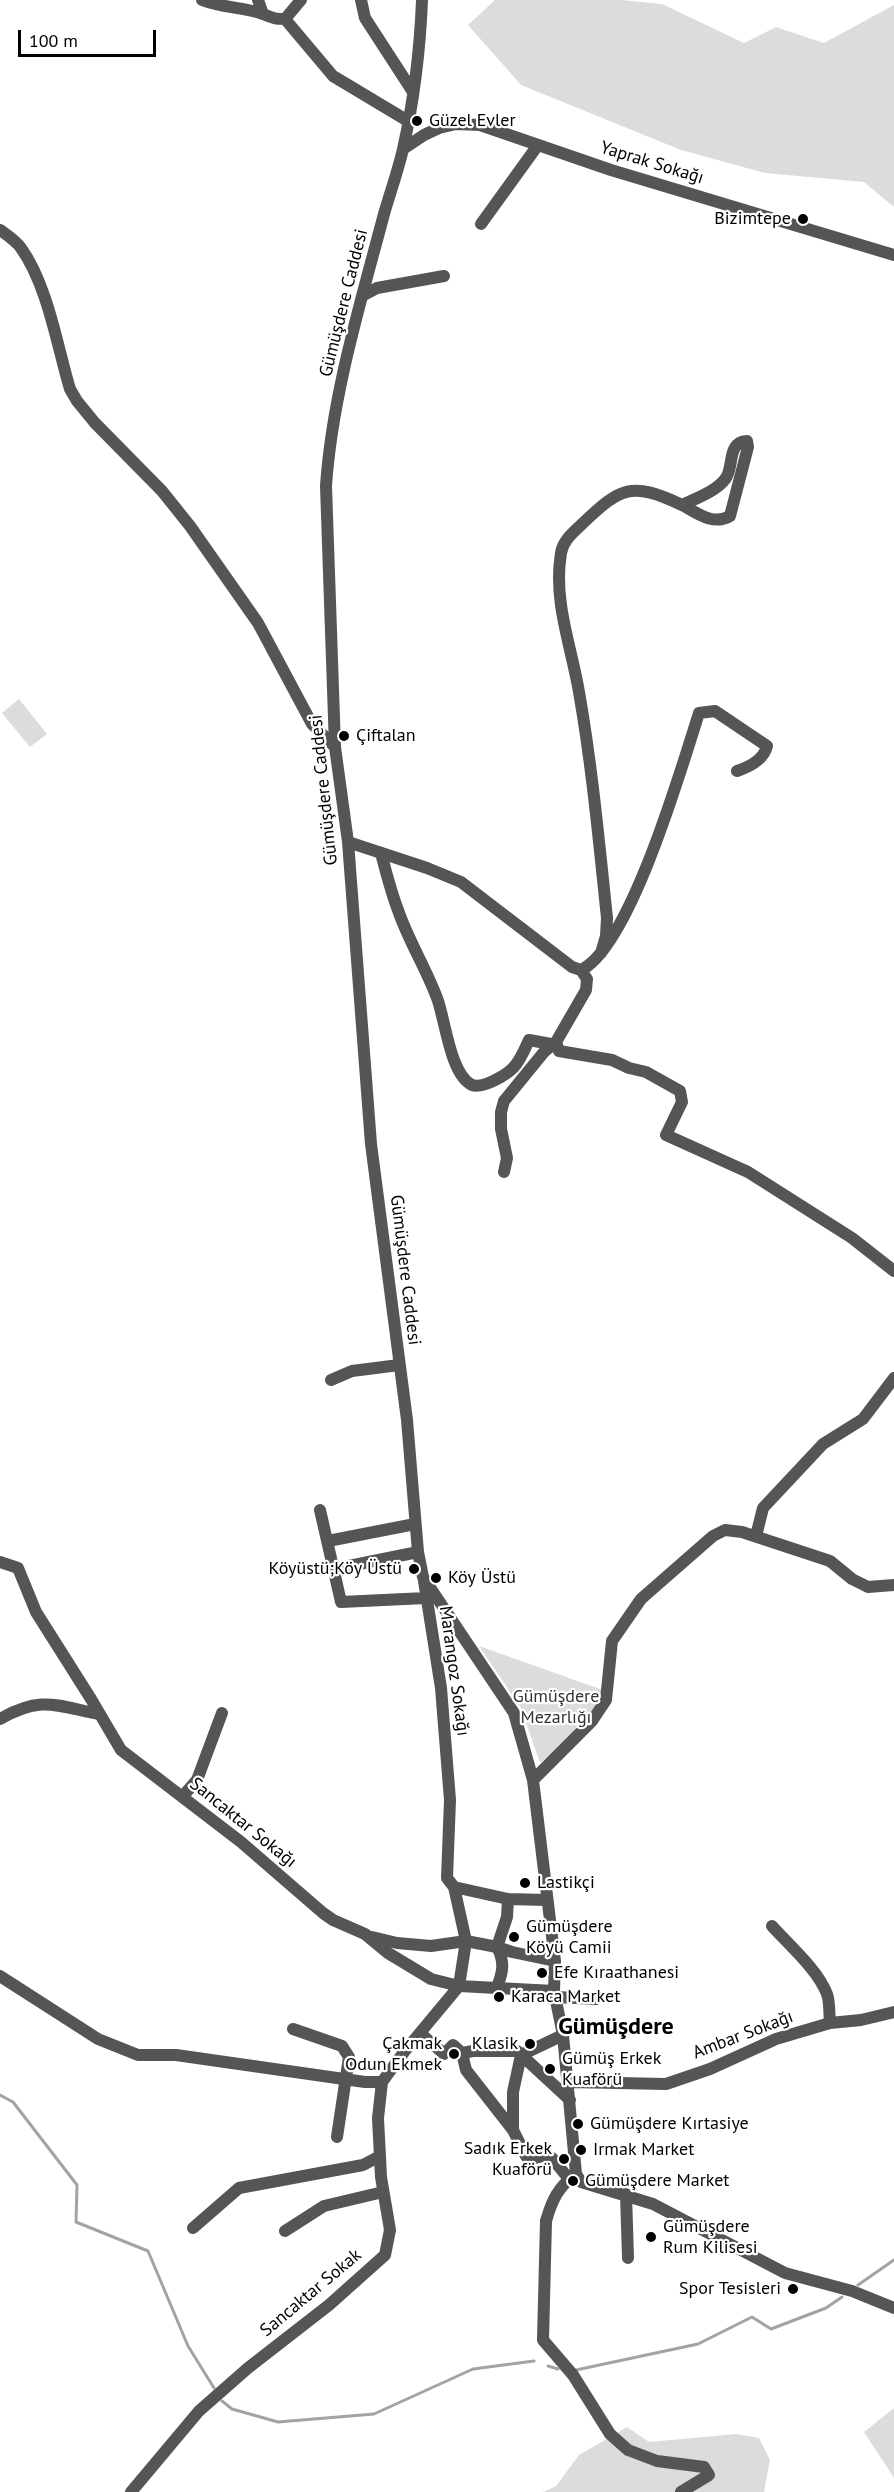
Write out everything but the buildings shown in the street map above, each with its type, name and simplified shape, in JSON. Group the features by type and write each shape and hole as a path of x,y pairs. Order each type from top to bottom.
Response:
{"street":[{"path":"202,0 216,6 263,14 270,19 285,19 302,0"},
{"path":"258,0 263,14"},
{"path":"361,0 365,18 413,92"},
{"name":"Gümüşdere Caddesi","path":"422,0 420,51 403,149 362,296 328,453 326,486 334,747 348,842 371,1144 407,1420 418,1552 423,1577 514,1713 534,1780 555,1961 555,1994 563,2035 570,2100 572,2177"},
{"path":"285,19 333,76 408,121"},
{"name":"Yaprak Sokağı","path":"403,149 439,128 469,124 495,129 538,146 894,255"},
{"path":"481,224 538,146"},
{"path":"0,230 19,246 29,261 46,307 70,389 77,401 95,423 162,491 190,526 258,623 312,724 334,747"},
{"path":"362,296 377,288 444,276"},
{"path":"601,953 606,936 607,918 593,787 579,692 559,599 561,550 574,532 606,502 620,493 647,492 682,505 712,520 723,520 730,516 748,447 747,441 740,441 735,445 727,477 721,483 682,505"},
{"path":"581,970 601,953 634,898 675,790 699,713 715,711 767,746 765,753 747,767 736,771"},
{"path":"348,842 427,868 461,882 572,967 581,970 587,979 586,990 554,1043 504,1101 501,1112 501,1130 507,1158 504,1172"},
{"path":"381,853 398,910 436,995 443,1015 447,1039 466,1080 472,1085 480,1086 513,1068 529,1040 554,1043"},
{"path":"554,1043 559,1051 612,1060 629,1068 646,1071 680,1091 682,1102 666,1135 748,1172 852,1238 894,1271"},
{"path":"331,1380 352,1371 399,1365"},
{"path":"756,1536 763,1508 824,1444 863,1419 894,1378"},
{"path":"320,1510 341,1602 426,1598"},
{"path":"328,1541 415,1524"},
{"path":"534,1780 592,1721 606,1700 612,1641 641,1599 713,1536 725,1530 756,1536 830,1561 852,1580 868,1587 894,1585"},
{"path":"334,1569 418,1552"},
{"name":"Sancaktar Sokağı","path":"0,1562 18,1568 36,1612 121,1750 241,1842 323,1913 365,1934 420,1974 459,1986 496,1987 596,1999"},
{"name":"Marangoz Sokağı","path":"423,1577 441,1688 448,1769 450,1814 447,1878 454,1887 466,1941"},
{"path":"0,1719 26,1707 47,1703 99,1714"},
{"path":"183,1796 196,1780 222,1713"},
{"path":"454,1887 508,1899 546,1899"},
{"path":"496,1987 501,1978 504,1960 497,1947 507,1917 508,1899"},
{"path":"772,1926 806,1963 824,1988 828,1996 830,2023"},
{"path":"365,1934 398,1943 431,1946 466,1941 555,1961"},
{"path":"0,1976 98,2039 138,2055 176,2055 382,2082 459,1986 466,1941"},
{"name":"Ambar Sokağı","path":"568,2082 666,2084 710,2068 776,2039 830,2023 861,2020 894,2012"},
{"path":"292,2029 342,2046 349,2057 337,2137"},
{"path":"420,2033 444,2054 453,2045 462,2053 470,2076 494,2103 513,2130 526,2156 531,2159 543,2156 552,2158 572,2177 581,2182 626,2194 680,2216 763,2264 785,2273 852,2291 892,2305"},
{"path":"521,2055 563,2035"},
{"path":"462,2053 517,2051 570,2100"},
{"path":"513,2130 513,2092 521,2055"},
{"name":"Sancaktar Sokak","path":"131,2492 199,2411 248,2368 329,2305 385,2255 390,2230 383,2192 380,2156 378,2118 382,2082"},
{"path":"193,2228 238,2188 363,2165 380,2156"},
{"path":"572,2177 560,2187 551,2202 546,2221 543,2340 573,2375 610,2434 628,2450 657,2461 704,2467 709,2475 681,2492"},
{"path":"285,2231 324,2206 383,2192"},
{"path":"626,2194 628,2258"}],"green space":[{"path":"495,0 621,0 662,4 744,43 776,27 824,43 894,5 894,207 864,182 765,173 681,150 521,85 468,25"},
{"path":"19,699 47,734 30,747 2,713"},
{"name":"Gümüşdere Mezarlığı","path":"479,1646 603,1690 598,1701 576,1731 540,1763 521,1708"},
{"path":"894,2408 894,2478 864,2432"},
{"path":"627,2427 649,2442 736,2434 759,2438 770,2460 764,2492 543,2492 556,2486 579,2455"}],"waterway":[{"path":"0,2095 13,2102 77,2185 76,2222 148,2251 188,2346 214,2388"},
{"path":"858,2285 894,2260"},
{"path":"576,2370 698,2344 752,2317 771,2329 826,2308 842,2297"},
{"path":"222,2401 232,2409 278,2422 374,2414 473,2369 534,2361"},
{"path":"548,2366 558,2369"}],"place":[{"name":"Güzel Evler","path":"417,121"},
{"name":"Bizimtepe","path":"803,219"},
{"name":"Çiftalan","path":"344,736"},
{"name":"Köyüstü;Köy Üstü","path":"414,1569"},
{"name":"Köy Üstü","path":"436,1578"},
{"name":"Lastikçi","path":"525,1883"},
{"name":"Gümüşdere Köyü Camii","path":"514,1937"},
{"name":"Efe Kıraathanesi","path":"542,1973"},
{"name":"Karaca Market","path":"499,1997"},
{"name":"Klasik","path":"530,2044"},
{"name":"Çakmak Odun Ekmek","path":"454,2054"},
{"name":"Gümüş Erkek Kuaförü","path":"550,2069"},
{"name":"Gümüşdere Kırtasiye","path":"578,2124"},
{"name":"Irmak Market","path":"581,2150"},
{"name":"Sadık Erkek Kuaförü","path":"564,2159"},
{"name":"Gümüşdere Market","path":"573,2181"},
{"name":"Gümüşdere Rum Kilisesi","path":"651,2237"},
{"name":"Spor Tesisleri","path":"793,2289"}],"district":[{"name":"Gümüşdere","path":"616,2027"}]}
